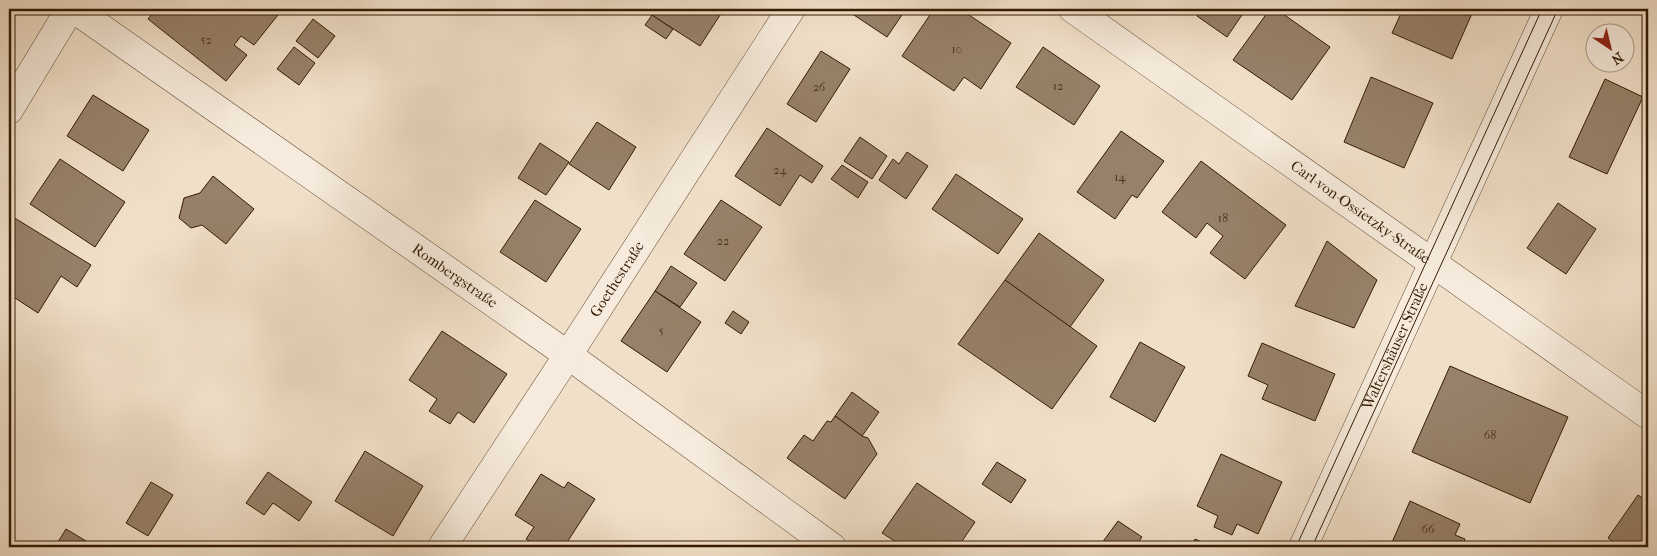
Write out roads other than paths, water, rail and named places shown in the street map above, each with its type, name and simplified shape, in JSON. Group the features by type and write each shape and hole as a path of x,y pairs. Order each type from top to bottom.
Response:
{"street":[{"path":"9,110 70,9"},
{"name":"Rombergstraße","path":"74,9 568,355 832,547"},
{"name":"Goethestraße","path":"442,547 791,9"},
{"name":"Carl-von-Ossietzky-Straße","path":"1073,9 1644,412"},
{"name":"Waltershäuser Straße","path":"1304,547 1549,9"}],"tram line":[{"path":"1296,547 1542,9"},
{"path":"1312,547 1558,9"}]}
